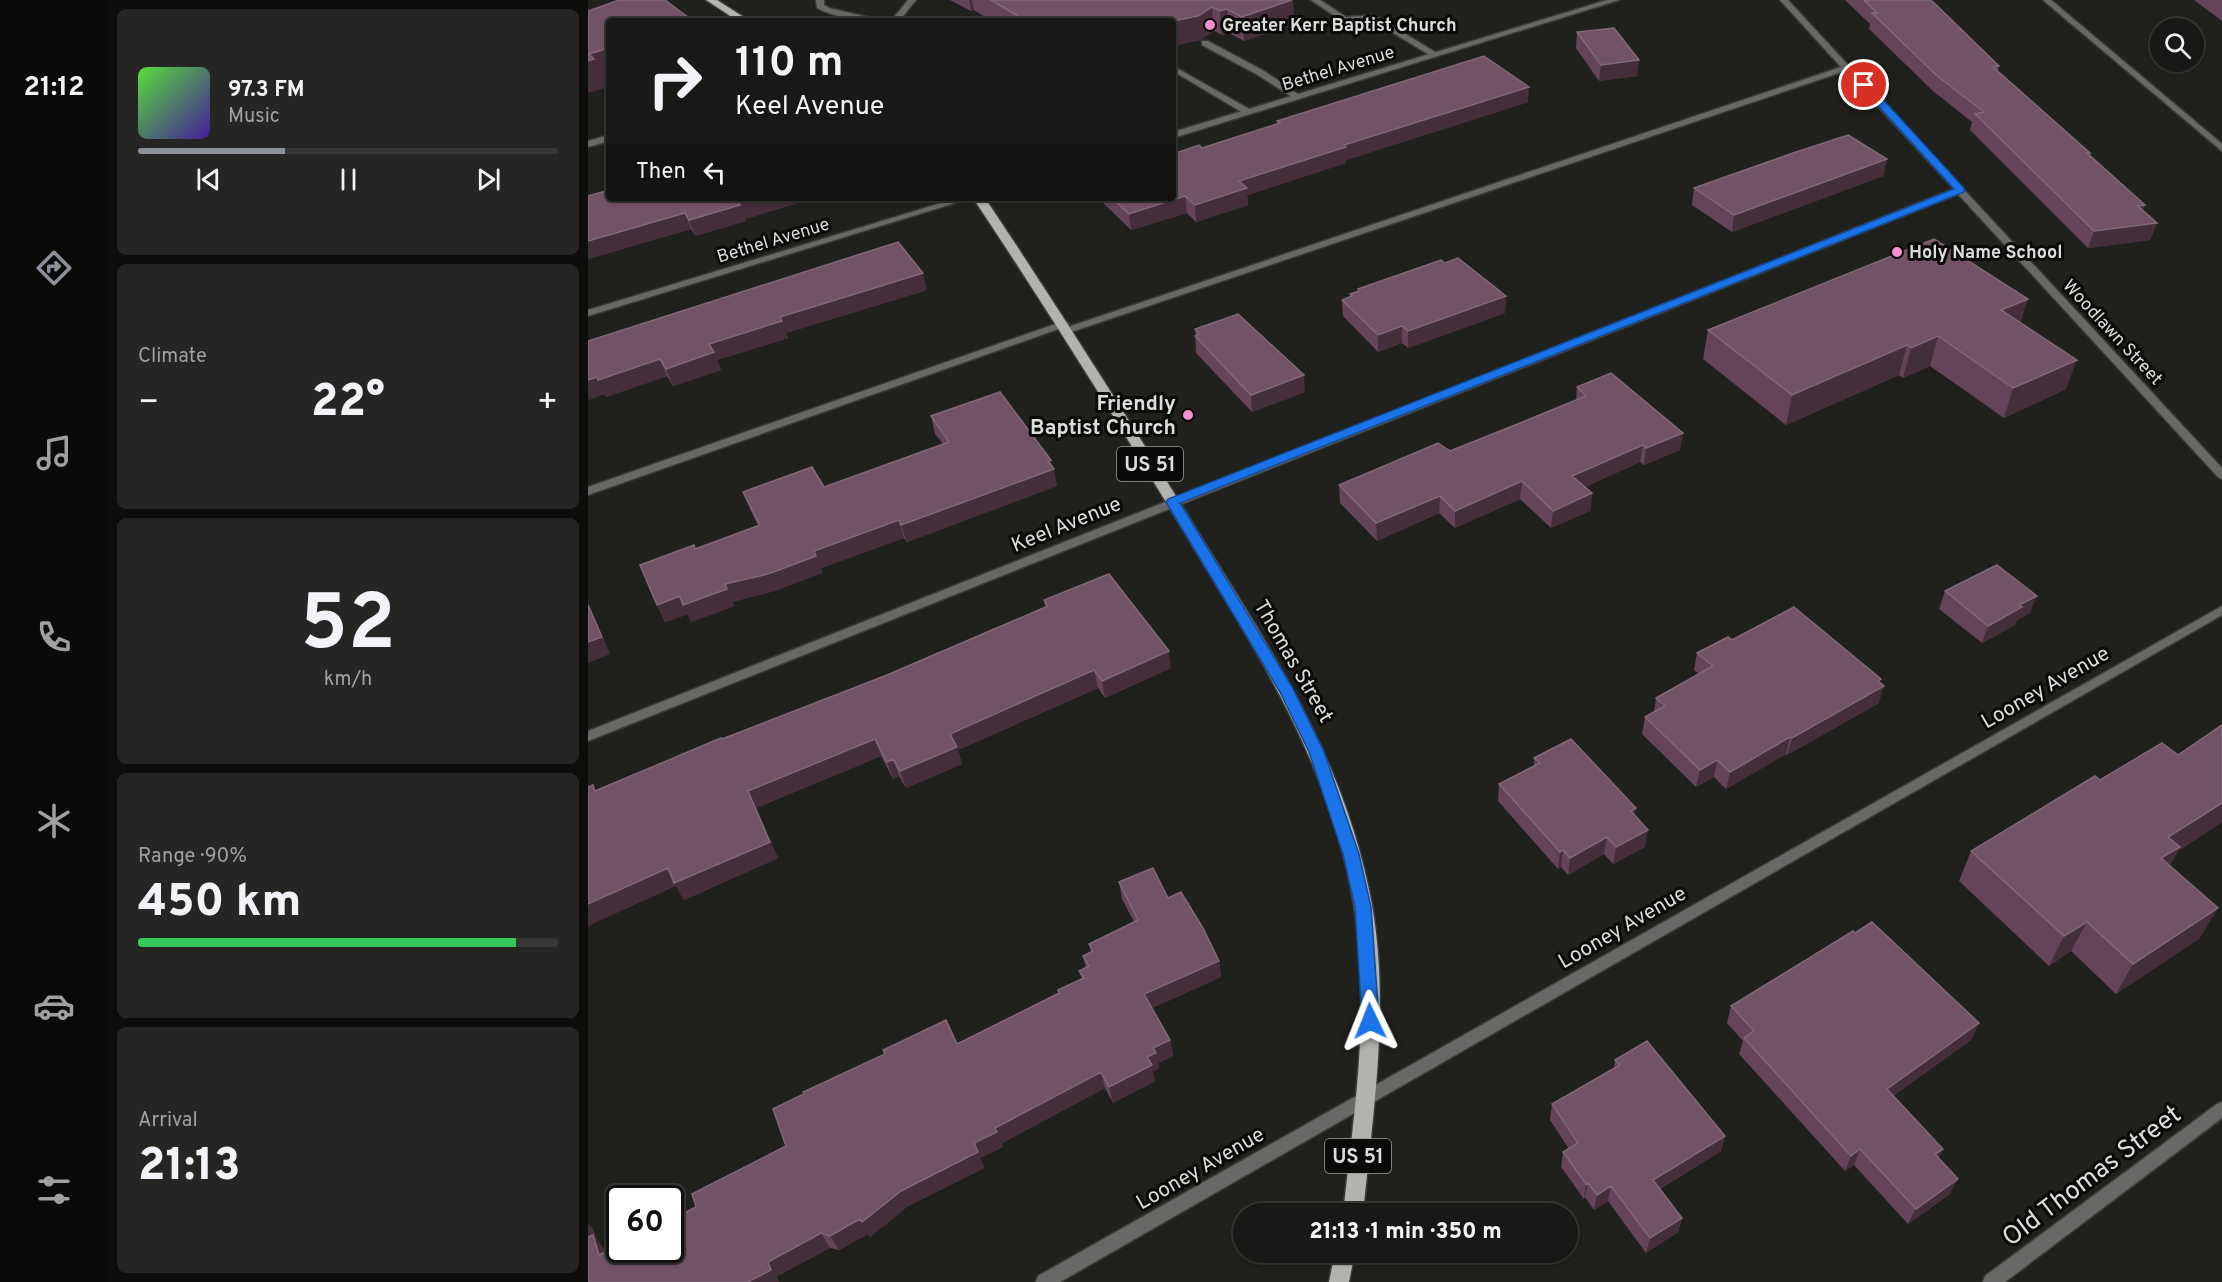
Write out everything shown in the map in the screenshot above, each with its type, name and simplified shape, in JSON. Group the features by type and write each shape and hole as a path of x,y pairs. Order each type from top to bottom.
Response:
{"main road":[{"path":"711,0 740,18"},
{"name":"Thomas Street","path":"981,201 1066,327 1173,502 1304,723 1316,752 1344,834 1363,907 1368,954 1370,1021 1354,1203"},
{"path":"1339,1282 1343,1263"}],"street":[{"path":"820,0 822,9 866,18"},
{"path":"897,18 912,0"},
{"path":"1315,0 1345,19 1371,17 1436,55"},
{"name":"Bethel Avenue","path":"1176,134 1616,0"},
{"name":"Woodlawn Street","path":"1784,0 2222,475"},
{"path":"2047,0 2222,148"},
{"path":"1204,43 1262,73 1298,97"},
{"path":"588,491 1066,327 1848,67"},
{"path":"1176,70 1248,112"},
{"path":"588,144 606,139"},
{"name":"Keel Avenue","path":"588,736 1960,190"},
{"name":"Bethel Avenue","path":"588,313 957,201"},
{"name":"Looney Avenue","path":"1044,1282 2222,610"},
{"name":"Old Thomas Street","path":"1991,1282 2222,1109"}],"building":[{"path":"619,0 665,0 689,18 606,18 606,49 589,54 594,59 588,61 588,11"},
{"path":"991,0 1292,0 1242,17 1227,9 1220,11 1212,7 1198,16 1176,20 1176,18 1021,18"},
{"path":"1864,0 1931,0 1999,66 1993,67 2145,205 2138,206 2157,223 2094,231 1975,114 1984,112 1936,75 1872,13 1877,13"},
{"path":"1614,28 1639,60 1601,65 1577,32"},
{"path":"1484,56 1529,87 1344,145 1346,147 1239,181 1247,188 1195,205 1185,196 1176,199 1176,153 1199,145 1202,148 1280,123 1277,121"},
{"path":"1848,135 1887,159 1734,215 1694,188 1796,152"},
{"path":"606,191 606,201 745,201 739,203 740,205 689,220 685,213 588,241 588,196"},
{"path":"1115,201 1169,201 1129,214"},
{"path":"1934,239 2028,299 2001,310 2077,360 2013,388 1938,336 1911,348 1907,345 1792,395 1708,330"},
{"path":"898,242 923,273 780,317 782,321 709,344 714,352 666,369 660,359 598,380 597,377 588,380 588,341"},
{"path":"1458,258 1506,296 1408,331 1402,326 1378,335 1342,300 1352,296 1350,294 1359,291 1358,289 1441,260 1445,263"},
{"path":"1238,314 1304,375 1251,395 1195,336 1199,334 1195,329"},
{"path":"1611,373 1683,433 1646,448 1643,445 1572,476 1592,493 1553,511 1522,481 1455,511 1440,496 1376,523 1339,485 1438,443 1450,451 1586,396 1577,387"},
{"path":"1000,392 1051,460 1048,461 1054,469 901,525 899,520 814,551 816,556 768,574 725,584 727,589 683,605 680,596 657,605 640,565 694,545 695,549 760,525 743,492 812,467 824,487 949,442 931,416"},
{"path":"1997,565 2037,596 1988,626 1945,591"},
{"path":"1109,574 1169,651 1102,681 1094,670 950,734 957,747 900,771 893,759 887,762 875,739 748,791 770,842 674,883 668,868 588,904 588,787 593,785 595,791 721,738 887,675 1048,606 1044,600"},
{"path":"588,605 602,637 588,642"},
{"path":"1794,607 1881,679 1878,681 1884,686 1730,772 1717,760 1700,770 1645,717 1665,706 1656,698 1713,666 1697,653 1728,637 1732,640"},
{"path":"2222,725 2222,803 2168,837 2180,847 2161,858 2218,908 2133,964 2087,922 2064,936 1971,851 2095,776 2100,780 2162,743 2178,755"},
{"path":"1571,739 1636,808 1631,811 1648,830 1616,847 1607,837 1570,858 1563,850 1560,852 1499,784 1540,763 1534,758"},
{"path":"1153,868 1168,898 1181,892 1203,928 1219,961 1144,994 1170,1040 1153,1048 1156,1053 1147,1057 1152,1065 1109,1087 1101,1072 995,1128 997,1132 974,1143 978,1152 901,1191 862,1222 860,1219 830,1236 821,1233 768,1262 771,1270 748,1282 588,1282 588,1237 593,1235 599,1255 606,1252 606,1263 684,1263 684,1213 696,1207 692,1194 786,1146 773,1109 804,1094 803,1092 885,1054 883,1050 946,1020 957,1044 1084,978 1079,971 1089,966 1083,956 1093,951 1089,944 1138,920 1119,882"},
{"path":"1872,922 1979,1023 1887,1089 1943,1149 1935,1154 1958,1179 1916,1209 1860,1149 1851,1156 1744,1038 1754,1031 1731,1006 1853,931 1855,933"},
{"path":"1647,1041 1725,1136 1653,1180 1682,1218 1650,1238 1611,1186 1597,1195 1588,1183 1586,1184 1563,1152 1578,1143 1552,1104 1620,1065 1615,1060"}],"place":[{"name":"Greater Kerr Baptist Church","path":"1210,25"},
{"name":"Holy Name School","path":"1897,252"},
{"name":"Friendly Baptist Church","path":"1188,415"}],"route":[{"path":"1370,1021 1368,954 1363,907 1351,854 1316,752 1287,691 1173,502 1960,190 1864,85"}]}
